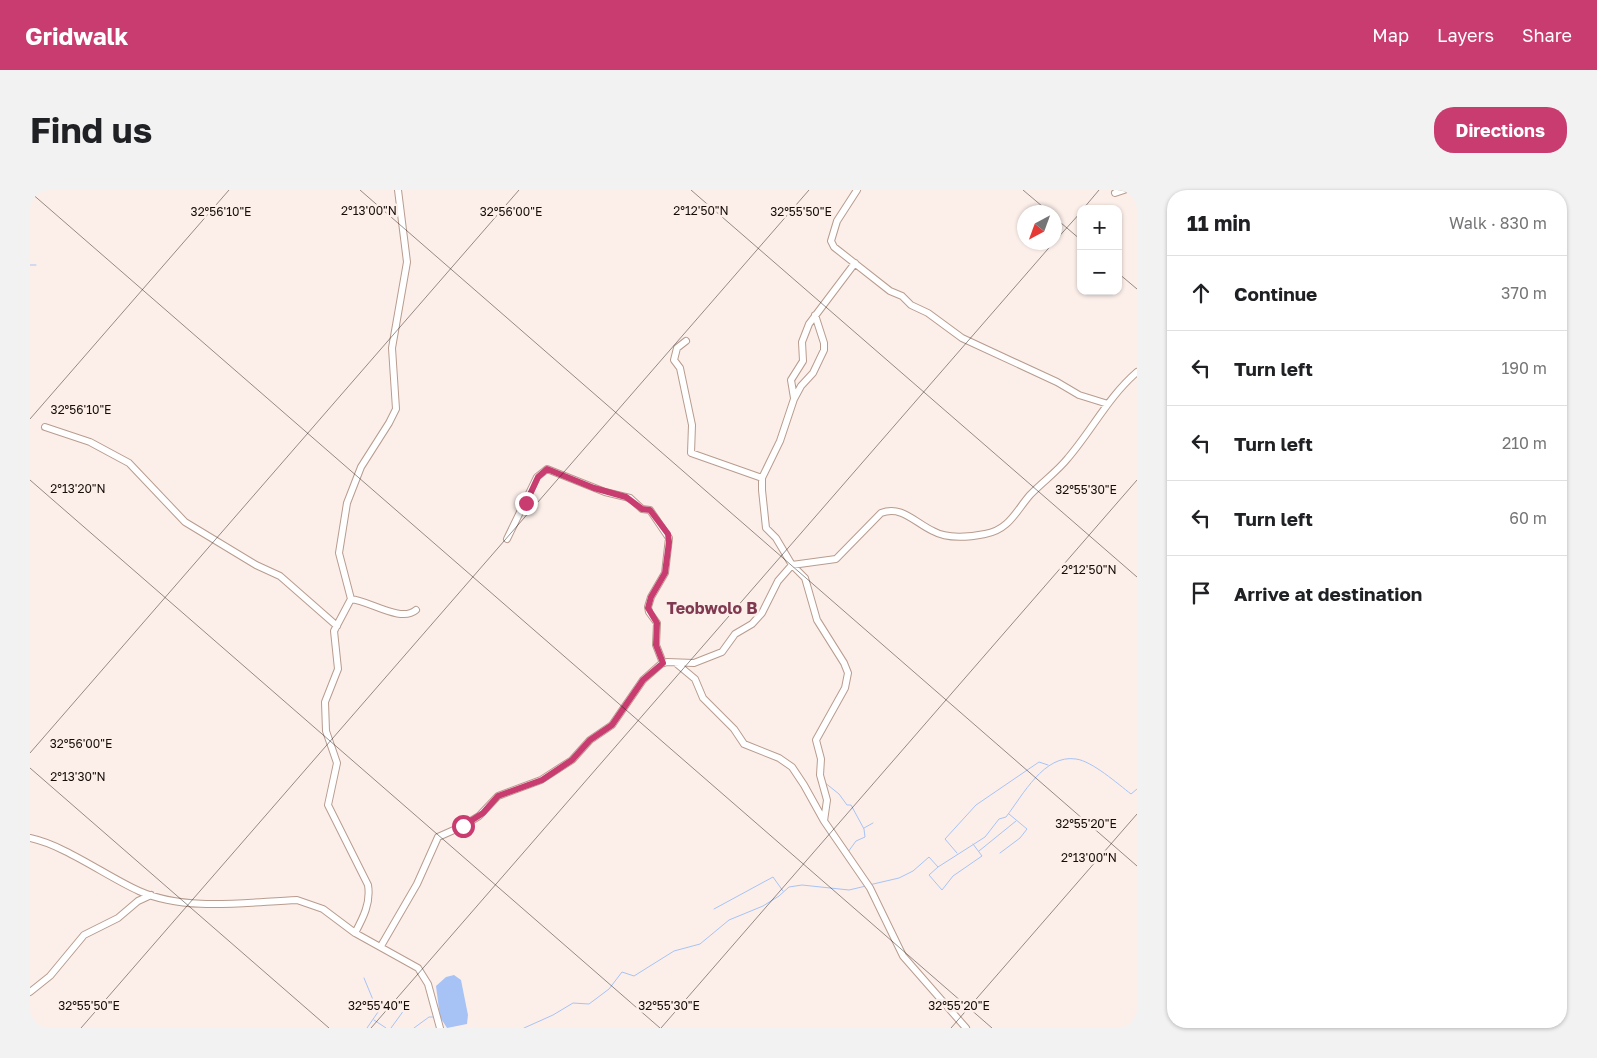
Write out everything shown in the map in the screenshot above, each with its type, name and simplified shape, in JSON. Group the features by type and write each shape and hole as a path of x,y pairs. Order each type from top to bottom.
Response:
{"street":[{"path":"355,933 368,900 368,885 328,805 337,763 326,731 324,717 326,698 338,668 334,636 351,599 342,572 338,550 348,498 361,467 390,424 396,409 392,348 406,262 398,190"},
{"path":"856,190 837,221 831,240 834,247 890,291 902,296 911,305 928,313 962,338 1058,382 1079,395 1108,404"},
{"path":"1115,194 1124,190"},
{"path":"794,399 791,380 803,361 802,342 809,324 855,262"},
{"path":"815,315 824,342 824,350 812,373 794,399 780,441 762,478 766,528 776,538 792,565 805,578 817,620 844,663 848,673 845,688 816,740 821,759 820,775 827,800 824,821"},
{"path":"686,341 678,348 674,360 680,368 692,425 691,452 762,478"},
{"path":"381,946 417,884 438,836 463,826 479,816 498,796 542,780 572,760 590,740 612,725 643,680 663,663 694,663 722,652 735,634 752,624 762,613 778,581 792,565 836,559 881,513 891,510 906,515 941,534 969,536 995,531 1014,518 1029,496 1068,459 1108,404 1137,372"},
{"path":"45,427 90,442 129,463 185,522 256,565 280,576 337,626"},
{"path":"507,539 538,477 547,469 594,488 626,497 642,509 650,510 669,538 665,573 651,597 648,608 657,623 656,645 663,663"},
{"path":"351,599 367,602 400,615 411,614 416,610"},
{"path":"674,662 691,675 703,698 734,729 744,744 779,758 792,766 824,821 870,888 903,956 966,1028"},
{"path":"30,838 45,842 102,873 151,895 181,904 303,901 323,909 355,933 410,963 424,976 432,994 440,1028"},
{"path":"30,992 50,976 84,934 118,918 134,903 151,895"}],"water":[{"path":"454,975 461,980 468,1015 467,1024 447,1028 440,1017 436,986 446,977"}],"waterway":[{"path":"30,265 36,265"},
{"path":"869,885 899,878 913,871 929,857 938,867 985,837 999,819 1006,817 1027,788 1044,769 1065,759 1076,759 1090,764 1131,794 1137,789"},
{"path":"957,853 945,839 976,805 1039,762 1048,765"},
{"path":"824,782 839,794 847,805 851,805 864,829 865,837 856,841 848,852"},
{"path":"1000,853 1020,838 1027,829 1009,814"},
{"path":"979,851 1016,821"},
{"path":"864,828 873,823"},
{"path":"938,867 929,875 942,890 953,876 982,856 973,844"},
{"path":"714,909 773,877 783,891"},
{"path":"524,1028 553,1015 573,1003 589,1004 609,989 622,972 634,976 674,951 700,944 729,920 763,906 789,887 802,885 849,890 866,886"},
{"path":"364,978 378,1012 367,1028"},
{"path":"391,1028 407,1006"},
{"path":"414,1028 429,1017 435,1017"},
{"path":"374,1020 386,1028"}],"district":[{"name":"Teobwolo B","path":"712,608"}],"route":[{"path":"463,826 483,813 495,798 501,794 542,780 572,760 590,740 612,725 643,680 663,663 656,645 657,623 648,608 651,597 665,573 669,538 650,510 642,509 630,498 605,492 549,469 538,477 526,503"}]}
